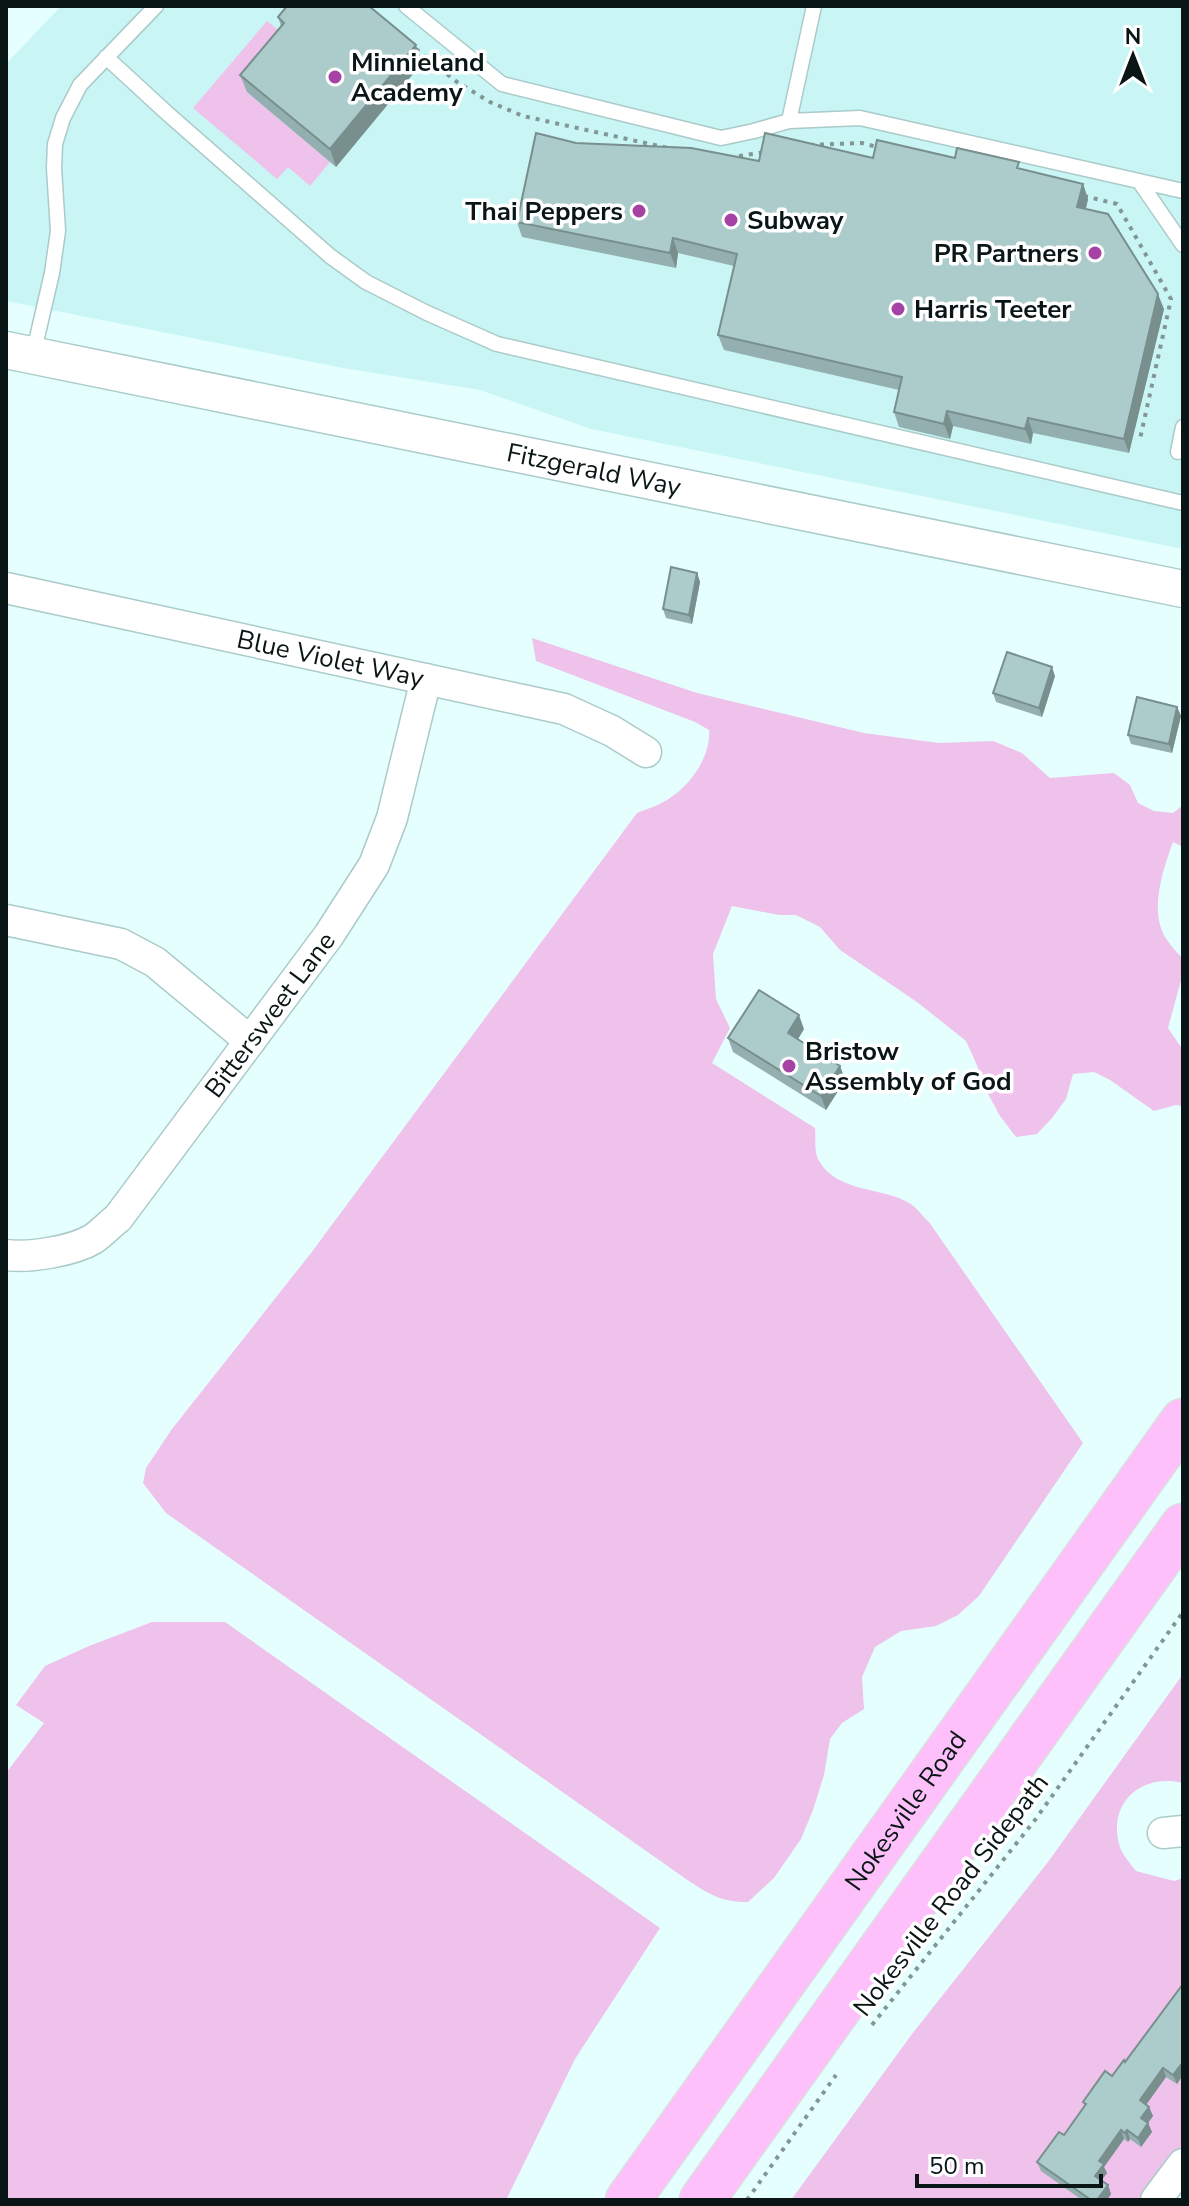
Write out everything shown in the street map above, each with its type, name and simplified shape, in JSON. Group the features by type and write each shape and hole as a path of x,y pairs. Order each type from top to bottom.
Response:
{"highway":[{"name":"Nokesville Road","path":"628,2200 1183,1421"},
{"path":"702,2200 1183,1526"}],"street":[{"name":"Fitzgerald Way","path":"20,353 1183,587"},
{"name":"Blue Violet Way","path":"6,588 564,709 612,731 646,752"},
{"name":"Bittersweet Lane","path":"6,1255 20,1257 56,1252 92,1239 118,1218 329,935 374,865 392,818 426,679"},
{"path":"6,920 121,944 155,962 250,1041"},
{"path":"1156,2200 1183,2164"}],"lane":[{"path":"20,353 52,273 58,231 55,144 63,118 80,85 156,6"},
{"path":"406,6 502,84 721,138 789,121 860,118 1183,191"},
{"path":"789,121 814,6"},
{"path":"106,57 202,145 342,265 378,288 497,344 1183,503"},
{"path":"1139,181 1183,245"},
{"path":"1178,452 1183,427"}],"path":[{"path":"407,42 457,82 490,102 523,116 678,150"},
{"path":"808,146 862,143 891,150"},
{"path":"739,156 770,151"},
{"path":"1077,195 1117,204 1171,299 1140,439"},
{"name":"Nokesville Road Sidepath","path":"871,2026 1035,1820 1183,1612"},
{"path":"747,2200 836,2075"}],"shaded area":[{"path":"61,6 1183,6 1183,549 591,429 480,390 343,368 6,301 6,64"},
{"path":"267,21 291,40 247,92 330,162 310,186 288,167 277,179 193,108"},
{"path":"532,638 697,693 864,733 939,743 993,741 1022,753 1050,778 1114,773 1130,785 1138,803 1154,811 1173,813 1183,805 1183,847 1173,842 1163,873 1158,907 1162,932 1183,959 1183,973 1168,1028 1183,1050 1183,1106 1154,1111 1094,1072 1073,1074 1066,1099 1052,1118 1037,1134 1016,1137 987,1092 966,1041 917,1002 840,950 820,927 796,915 732,906 713,954 716,999 730,1028 712,1063 815,1128 818,1159 836,1178 900,1198 916,1208 929,1222 1083,1443 979,1596 958,1615 936,1626 901,1631 875,1647 862,1677 864,1709 842,1723 830,1739 824,1775 801,1839 774,1878 748,1902 715,1896 686,1879 166,1513 143,1483 146,1468 172,1429 311,1253 637,813 675,794 691,779 703,760 709,730 536,661"},
{"path":"152,1622 225,1622 660,1928 575,2059 506,2200 6,2200 6,1773 44,1723 16,1705 45,1666"},
{"path":"1183,1674 1183,1783 1155,1782 1142,1787 1124,1803 1117,1829 1120,1847 1136,1871 1174,1881 1183,1878 1183,2145 1143,2200 791,2200 912,2034 1048,1862"}],"building":[{"name":"Minnieland Academy","path":"287,6 369,6 416,45 330,149 240,75 284,23 278,17"},
{"name":"Harris Teeter","path":"536,133 576,143 691,148 759,161 765,133 873,158 877,140 955,158 957,148 1019,162 1017,168 1083,184 1077,207 1108,214 1158,294 1124,439 1028,418 1025,429 947,411 944,424 894,412 902,377 718,335 737,254 673,238 670,253 517,222"},
{"path":"671,567 697,573 689,615 663,609"},
{"path":"1007,652 1052,667 1039,708 993,693"},
{"path":"1137,697 1177,707 1169,744 1128,735"},
{"name":"Bristow Assembly of God","path":"759,990 799,1015 788,1033 840,1066 821,1096 728,1038"},
{"path":"1183,1984 1183,2062 1173,2075 1163,2068 1140,2100 1149,2107 1141,2118 1148,2123 1138,2138 1127,2130 1125,2133 1121,2130 1099,2161 1104,2164 1095,2176 1108,2185 1097,2200 1091,2200 1037,2162 1059,2132 1064,2135 1105,2071 1112,2076 1125,2062"}],"place":[{"name":"Minnieland Academy","path":"335,77"},
{"name":"Thai Peppers","path":"639,211"},
{"name":"Subway","path":"731,220"},
{"name":"PR Partners","path":"1095,253"},
{"name":"Harris Teeter","path":"898,309"},
{"name":"Bristow Assembly of God","path":"789,1066"}]}
